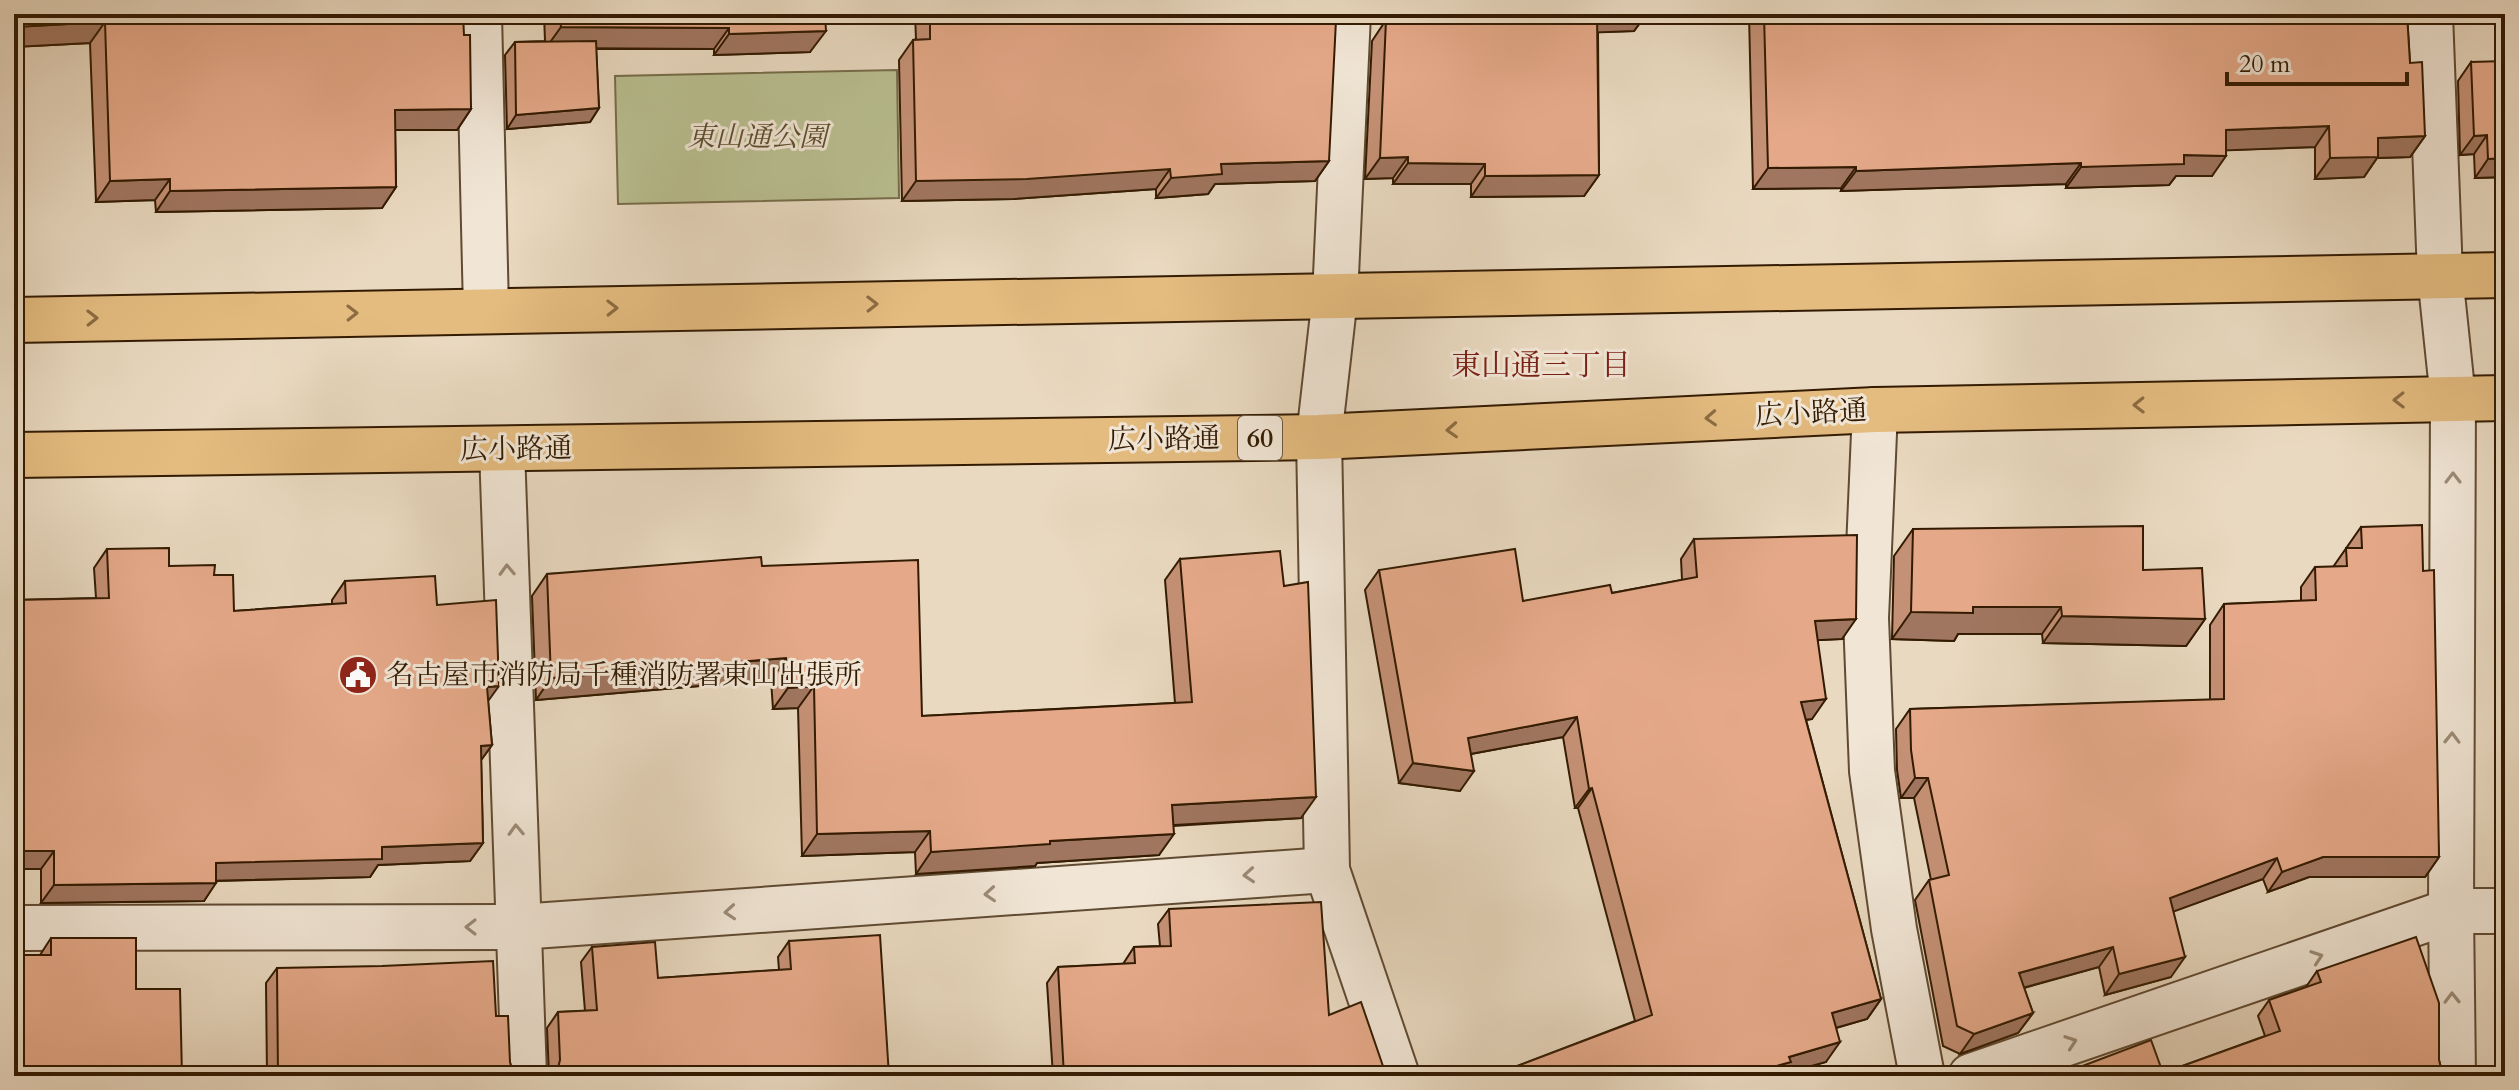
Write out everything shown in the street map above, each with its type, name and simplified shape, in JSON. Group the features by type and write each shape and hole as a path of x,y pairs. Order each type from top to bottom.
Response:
{"main road":[{"path":"14,320 2505,275"},
{"name":"広小路通","path":"14,455 1319,437 1875,410 2505,398"}],"street":[{"path":"479,14 486,310"},
{"path":"1348,14 1335,297 1319,437 1327,870 1397,1076"},
{"path":"2430,14 2440,275 2453,399 2453,1076"},
{"path":"1875,410 1866,618 1872,771 1894,929 1922,1076"},
{"path":"502,449 524,1076"},
{"path":"14,928 519,927 1327,870"},
{"path":"1971,1076 2451,911 2505,911"}],"green space":[{"name":"東山通公園","path":"897,70 899,198 618,204 615,76"}],"building":[{"path":"14,14 463,14 464,35 470,35 471,109 395,110 396,187 170,191 170,179 110,181 105,22 14,27"},
{"path":"560,14 825,14 826,31 729,34 729,28 561,27"},
{"path":"930,14 1321,14 1321,20 1336,20 1329,161 1221,164 1222,174 1171,178 1170,169 1027,179 916,181 913,40 930,39"},
{"path":"1532,14 1597,14 1599,175 1485,176 1485,164 1408,163 1408,157 1380,158 1386,20 1532,20"},
{"path":"1764,14 2407,14 2410,63 2422,62 2425,136 2378,138 2378,157 2330,158 2329,126 2226,130 2226,156 2184,155 2184,164 2081,167 2081,163 1856,171 1856,167 1768,168"},
{"path":"596,41 599,108 516,115 515,42"},
{"path":"2505,61 2505,158 2488,159 2487,135 2474,136 2471,62"},
{"path":"2422,525 2423,571 2434,570 2439,857 2323,857 2282,872 2277,858 2170,898 2185,957 2119,974 2113,947 2019,973 2033,1013 1974,1034 1957,1026 1929,880 1949,875 1928,778 1915,778 1910,709 2224,699 2224,604 2316,600 2315,567 2347,566 2346,548 2362,548 2361,527"},
{"path":"2143,526 2143,570 2202,568 2205,619 2062,616 2061,607 1973,607 1973,613 1911,612 1913,529"},
{"path":"1857,535 1856,619 1815,621 1826,699 1801,702 1881,999 1832,1013 1840,1042 1789,1057 1791,1062 1744,1075 1743,1069 1724,1076 1491,1076 1652,1015 1592,788 1589,789 1577,717 1468,738 1474,771 1413,763 1379,570 1515,549 1523,601 1610,585 1612,593 1697,577 1694,539"},
{"path":"169,548 169,566 215,565 214,575 233,575 234,611 346,603 345,581 435,576 437,605 496,600 499,686 487,687 492,745 481,746 483,843 382,847 382,859 216,863 216,883 54,885 54,851 14,851 14,600 109,598 107,549"},
{"path":"1280,551 1284,586 1308,582 1316,797 1172,805 1174,834 931,852 930,831 817,834 814,686 788,688 786,658 551,678 547,574 761,557 762,566 918,560 922,716 1192,702 1180,559"},
{"path":"1321,902 1329,1015 1361,1002 1384,1069 1391,1076 1064,1076 1058,967 1135,963 1134,947 1171,946 1169,909"},
{"path":"880,935 889,1076 553,1076 560,1060 558,1012 597,1010 592,947 655,942 658,978 791,969 789,941"},
{"path":"2416,937 2439,1003 2439,1060 2446,1076 2056,1076 2151,1040 2163,1073 2280,1031 2269,1000 2321,982 2317,971"},
{"path":"51,938 136,938 136,989 180,989 182,1076 14,1076 14,955 51,955"},
{"path":"493,961 496,1016 508,1016 510,1062 516,1076 278,1076 277,968"},
{"path":"2499,1066 2505,1066 2505,1076 2499,1076"}],"place":[{"name":"名古屋市消防局千種消防署東山出張所","path":"358,675"}],"district":[{"name":"東山通三丁目","path":"1541,365"}]}
